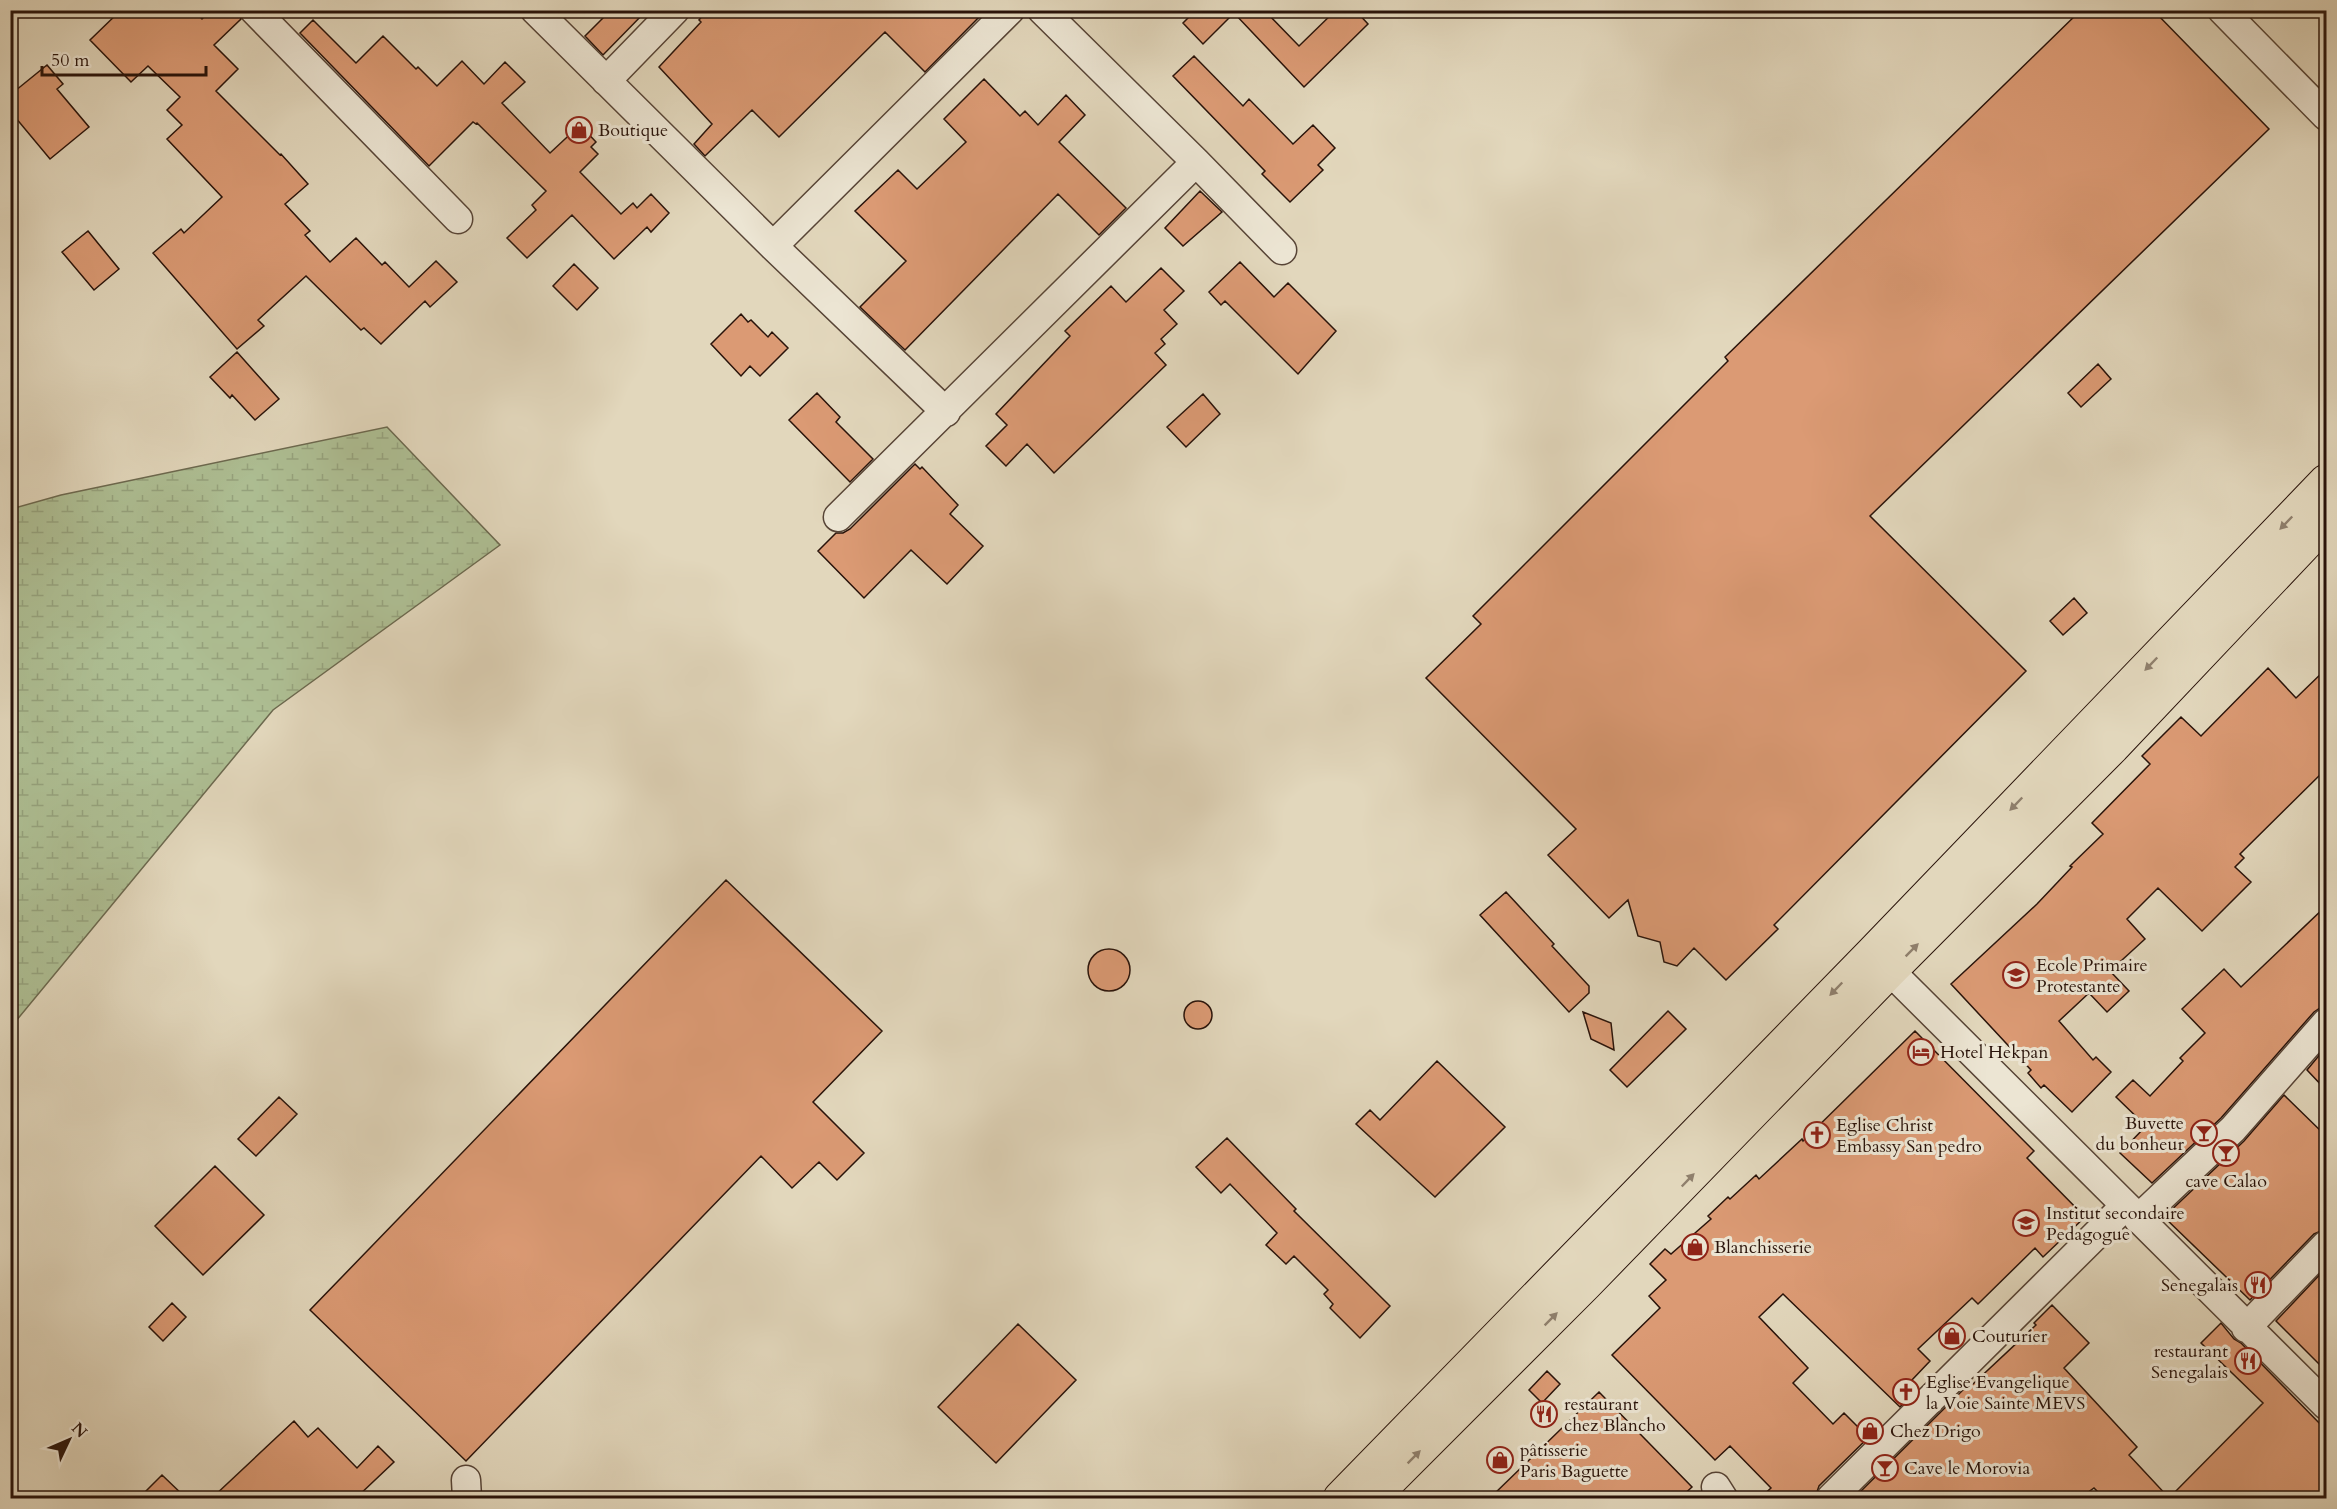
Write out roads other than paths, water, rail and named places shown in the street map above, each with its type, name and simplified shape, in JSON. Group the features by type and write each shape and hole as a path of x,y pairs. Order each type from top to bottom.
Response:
{"main road":[{"path":"1372,1498 1586,1284 2326,481"},
{"path":"1340,1498 1881,963 2113,747 2326,522"}],"street":[{"path":"254,10 458,219"},
{"path":"535,10 773,246 946,412"},
{"path":"606,81 675,10"},
{"path":"773,246 1010,10"},
{"path":"1042,10 1282,250"},
{"path":"2222,10 2326,116"},
{"path":"838,517 1196,162"},
{"path":"1881,963 2326,1406"},
{"path":"1831,1498 2131,1213 2233,1129 2326,1023"},
{"path":"2246,1328 2326,1245"}],"place":[{"name":"Boutique","path":"579,130"},
{"name":"Ecole Primaire Protestante","path":"2016,975"},
{"name":"Hotel Hekpan","path":"1921,1052"},
{"name":"Buvette du bonheur","path":"2204,1133"},
{"name":"Eglise Christ Embassy San pedro","path":"1817,1135"},
{"name":"cave Calao","path":"2226,1153"},
{"name":"Institut secondaire Pedagogue","path":"2026,1223"},
{"name":"Blanchisserie","path":"1695,1247"},
{"name":"Senegalais","path":"2258,1285"},
{"name":"Couturier","path":"1952,1336"},
{"name":"restaurant Senegalais","path":"2248,1361"},
{"name":"Eglise Evangelique la Voie Sainte MEVS","path":"1906,1392"},
{"name":"restaurant chez Blancho","path":"1544,1414"},
{"name":"Chez Drigo","path":"1870,1431"},
{"name":"pâtisserie Paris Baguette","path":"1500,1460"},
{"name":"Cave le Morovia","path":"1885,1468"}]}
